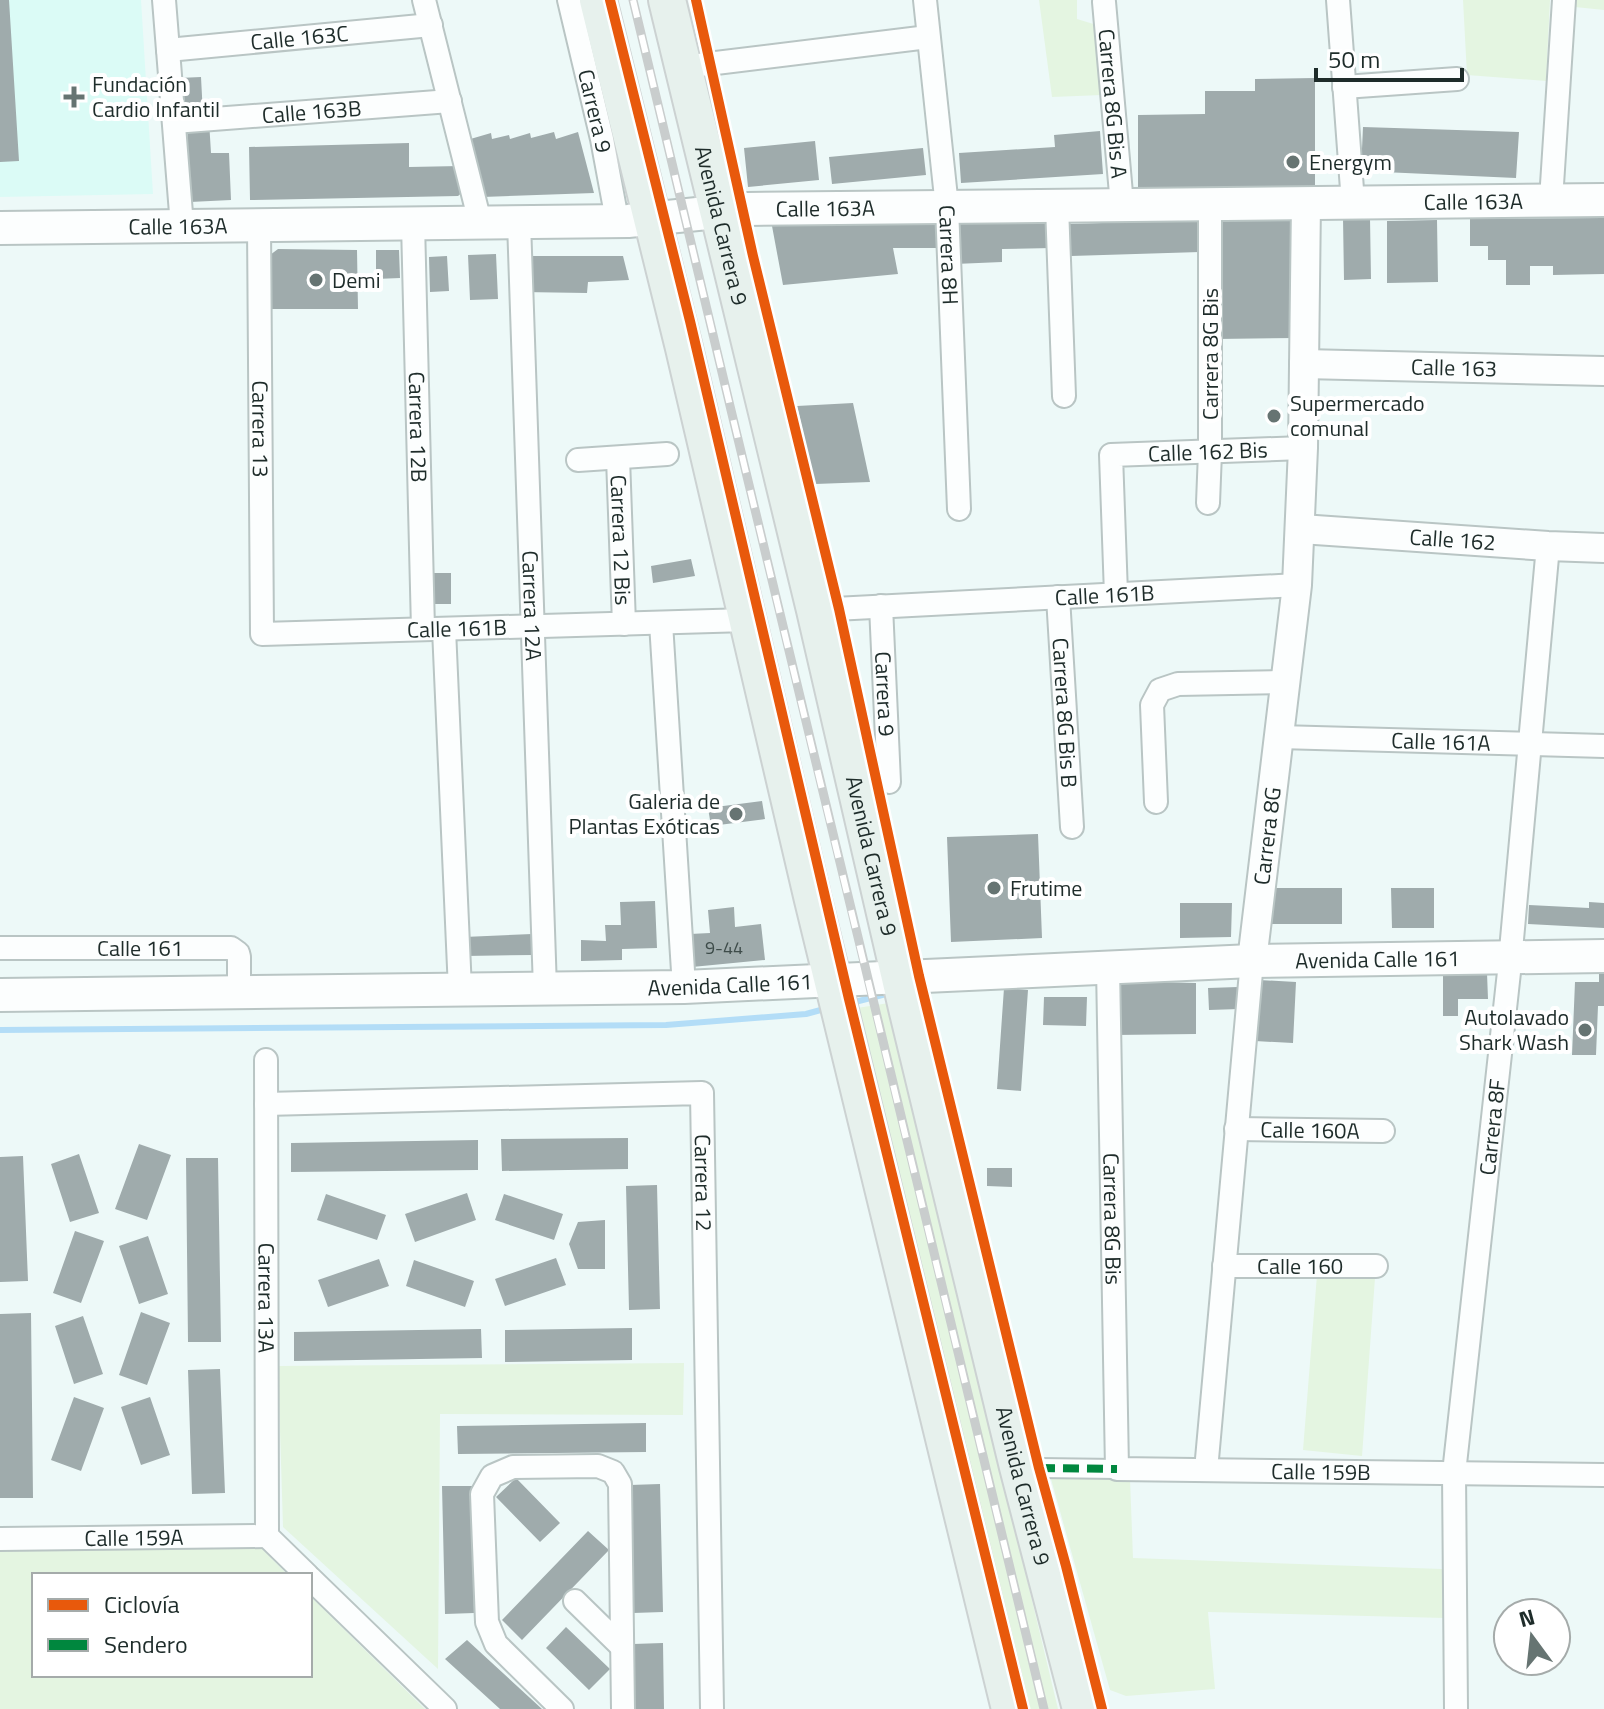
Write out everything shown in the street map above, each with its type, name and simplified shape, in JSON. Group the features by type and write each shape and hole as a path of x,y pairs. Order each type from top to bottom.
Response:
{"main road":[{"path":"598,0 1010,1709"},
{"name":"Avenida Carrera 9","path":"667,0 1015,1452 1081,1709"},
{"name":"Calle 163A","path":"0,228 609,221 747,209 1604,200"},
{"name":"Avenida Calle 161","path":"0,995 684,987 1252,961 1604,956"}],"street":[{"path":"164,0 182,226"},
{"path":"424,0 480,222"},
{"name":"Carrera 9","path":"569,0 615,209 609,221"},
{"name":"Carrera 8H","path":"925,0 947,207 959,509"},
{"path":"1338,0 1353,203"},
{"path":"1551,200 1564,0"},
{"name":"Carrera 8G Bis A","path":"1104,2 1122,205"},
{"name":"Calle 163C","path":"168,50 431,25"},
{"path":"683,67 928,37"},
{"path":"1344,87 1457,79"},
{"name":"Calle 163B","path":"174,122 450,101"},
{"name":"Carrera 8G","path":"1206,1470 1252,961 1297,585 1303,448 1306,203"},
{"name":"Carrera 8G Bis","path":"1208,503 1210,204"},
{"path":"1057,206 1064,396"},
{"name":"Carrera 12A","path":"519,222 545,989"},
{"name":"Carrera 12B","path":"413,223 434,629 460,990"},
{"name":"Carrera 13","path":"259,225 262,634"},
{"name":"Calle 163","path":"1304,364 1604,371"},
{"name":"Calle 162 Bis","path":"1116,594 1111,455 1303,448"},
{"path":"578,460 667,454"},
{"name":"Carrera 12 Bis","path":"618,458 624,624"},
{"name":"Calle 162","path":"1301,529 1604,548"},
{"name":"Carrera 8F","path":"1456,1709 1454,1473 1511,956 1548,546"},
{"name":"Calle 161B","path":"815,610 1297,585"},
{"name":"Carrera 8G Bis B","path":"1058,597 1072,827"},
{"name":"Carrera 9","path":"881,606 889,782"},
{"name":"Calle 161B","path":"262,634 747,620"},
{"path":"661,623 684,987"},
{"path":"1156,802 1152,705 1160,690 1178,684 1285,682"},
{"name":"Calle 161A","path":"1279,737 1604,746"},
{"name":"Calle 161","path":"0,948 231,948 239,957 239,993"},
{"name":"Carrera 8G Bis","path":"1108,967 1117,1469"},
{"name":"Carrera 13A","path":"266,1060 267,1536"},
{"name":"Carrera 12","path":"266,1104 702,1093 712,1709"},
{"name":"Calle 160A","path":"1236,1129 1383,1131"},
{"name":"Calle 160","path":"1224,1266 1376,1266"},
{"path":"562,1709 496,1644 487,1622 482,1494 492,1476 513,1467 598,1466 613,1472 620,1484 623,1709"},
{"name":"Calle 159B","path":"1039,1468 1604,1475"},
{"path":"267,1536 306,1573"},
{"name":"Calle 159A","path":"0,1539 267,1536"},
{"path":"312,1579 445,1709"},
{"path":"575,1601 621,1646"}],"shaded area":[{"name":"Fundación Cardio Infantil","path":"0,0 141,0 153,194 0,197"},
{"path":"1039,0 1077,0 1077,19 1100,26 1102,95 1052,97"},
{"path":"1463,0 1550,0 1546,81 1467,75"},
{"path":"1577,0 1604,0 1604,10 1575,7"},
{"path":"889,1003 1058,1709 1024,1709 857,1008"},
{"path":"1317,1275 1375,1278 1362,1456 1303,1450"},
{"path":"684,1363 683,1415 440,1414 438,1669 283,1527 278,1366"},
{"path":"1051,1479 1130,1479 1133,1558 1442,1569 1445,1618 1208,1612 1215,1689 1126,1696 1110,1690"},
{"path":"259,1546 286,1573 32,1573 32,1677 312,1677 312,1598 425,1709 0,1709 0,1548"}],"building":[{"path":"0,0 9,0 19,161 0,162"},
{"path":"201,77 203,115 181,116 179,78"},
{"path":"1315,78 1315,187 1138,188 1138,115 1205,114 1205,91 1255,91 1255,79"},
{"path":"209,121 211,153 229,153 231,200 190,202 187,122"},
{"path":"1363,127 1519,132 1516,178 1361,171"},
{"path":"1100,131 1103,174 961,183 959,153 1055,147 1054,135"},
{"path":"554,132 556,139 578,132 594,193 482,197 467,140 491,133 492,139 509,135 510,139 530,133 531,138"},
{"path":"815,141 819,180 748,187 744,148"},
{"path":"409,143 409,167 460,166 465,190 458,196 250,200 249,147"},
{"path":"923,148 926,175 832,184 829,157"},
{"path":"1343,218 1370,218 1371,279 1344,280"},
{"path":"1604,218 1604,274 1553,275 1553,266 1530,266 1530,285 1506,285 1506,260 1488,260 1488,246 1470,246 1470,219"},
{"path":"1051,220 1052,248 1002,249 1002,262 955,264 955,229 963,222"},
{"path":"1199,220 1200,252 1071,256 1070,224"},
{"path":"1215,220 1294,220 1295,338 1216,339"},
{"path":"1437,220 1438,282 1387,283 1387,221"},
{"path":"858,221 940,222 940,248 893,248 898,274 783,285 772,226"},
{"path":"278,249 357,250 358,309 270,309 270,255"},
{"path":"376,250 399,250 400,278 376,279"},
{"path":"496,254 498,299 470,300 468,255"},
{"path":"447,256 449,291 430,292 429,257"},
{"path":"523,256 623,256 629,280 588,282 587,293 522,292"},
{"path":"853,403 870,482 815,484 797,406"},
{"path":"691,559 695,576 653,583 651,566"},
{"path":"429,573 451,573 451,604 429,604"},
{"name":"Galeria de Plantas Exóticas","path":"762,801 765,819 711,826 708,808"},
{"name":"Frutime","path":"1038,834 1042,938 951,942 947,837"},
{"path":"1266,888 1342,888 1342,924 1265,924"},
{"path":"1391,888 1434,888 1434,928 1392,928"},
{"path":"655,901 657,948 622,949 622,960 581,961 581,940 606,941 605,925 621,925 620,902"},
{"path":"1589,902 1604,903 1604,928 1528,924 1529,905 1589,908"},
{"path":"1180,903 1232,903 1231,937 1180,938"},
{"path":"734,907 735,927 761,924 765,960 692,967 690,934 710,933 708,910"},
{"path":"532,934 533,955 465,956 464,937"},
{"name":"Autolavado Shark Wash","path":"1599,970 1604,971 1604,1006 1598,1006 1596,1055 1572,1055 1575,982 1599,982"},
{"path":"1487,973 1488,999 1458,999 1458,1016 1443,1016 1443,974"},
{"path":"1259,980 1296,982 1293,1043 1255,1041"},
{"path":"1114,981 1196,983 1196,1034 1115,1035"},
{"path":"1238,987 1239,1009 1209,1010 1208,988"},
{"path":"1004,988 1028,990 1021,1091 997,1089"},
{"path":"1044,997 1087,997 1086,1026 1043,1025"},
{"path":"628,1138 628,1169 502,1171 501,1139"},
{"path":"478,1140 478,1170 291,1172 291,1143"},
{"path":"139,1144 171,1155 147,1220 115,1209"},
{"path":"79,1154 99,1213 70,1222 51,1164"},
{"path":"23,1156 28,1281 0,1282 0,1157"},
{"path":"186,1158 218,1158 221,1342 188,1342"},
{"path":"987,1168 1012,1168 1012,1187 987,1186"},
{"path":"657,1185 660,1309 629,1310 626,1186"},
{"path":"467,1193 476,1220 415,1242 405,1214"},
{"path":"326,1194 386,1215 377,1240 317,1220"},
{"path":"504,1194 563,1214 554,1240 495,1220"},
{"path":"605,1220 605,1269 578,1269 569,1244 578,1222"},
{"path":"75,1231 104,1241 81,1303 53,1293"},
{"path":"148,1236 168,1294 139,1304 119,1246"},
{"path":"556,1258 566,1285 505,1306 495,1279"},
{"path":"379,1259 389,1286 328,1307 318,1280"},
{"path":"414,1260 474,1281 465,1307 406,1286"},
{"path":"141,1312 170,1323 147,1385 119,1375"},
{"path":"31,1313 33,1498 0,1498 0,1314"},
{"path":"83,1316 103,1374 74,1384 55,1326"},
{"path":"632,1328 632,1360 505,1362 505,1330"},
{"path":"481,1329 482,1358 294,1361 294,1332"},
{"path":"220,1369 225,1493 192,1494 188,1370"},
{"path":"74,1397 104,1408 81,1471 51,1460"},
{"path":"150,1397 170,1455 141,1465 121,1407"},
{"path":"646,1423 646,1452 458,1454 457,1426"},
{"path":"516,1478 560,1523 540,1542 496,1497"},
{"path":"660,1484 663,1612 633,1613 630,1485"},
{"path":"442,1486 472,1486 474,1613 445,1614"},
{"path":"588,1531 609,1550 522,1640 502,1620"},
{"path":"566,1627 610,1669 589,1690 546,1648"},
{"path":"467,1640 542,1709 500,1709 445,1659"},
{"path":"663,1643 664,1709 634,1709 633,1644"}],"waterway":[{"path":"851,1003 890,993"},
{"path":"0,1030 666,1025 806,1014 828,1008"}],"railway":[{"path":"633,0 1044,1709"}],"marked path":[{"path":"1039,1468 1117,1469"}],"cycle path":[{"path":"610,0 1023,1709"},
{"path":"696,0 753,256 839,609 919,976 1039,1468 1102,1709"}],"place":[{"name":"Fundación Cardio Infantil","path":"74,97"},
{"name":"Energym","path":"1293,162"},
{"name":"Demi","path":"316,280"},
{"name":"Supermercado comunal","path":"1274,416"},
{"name":"Galeria de Plantas Exóticas","path":"736,814"},
{"name":"Frutime","path":"994,888"},
{"name":"Autolavado Shark Wash","path":"1585,1030"}]}
